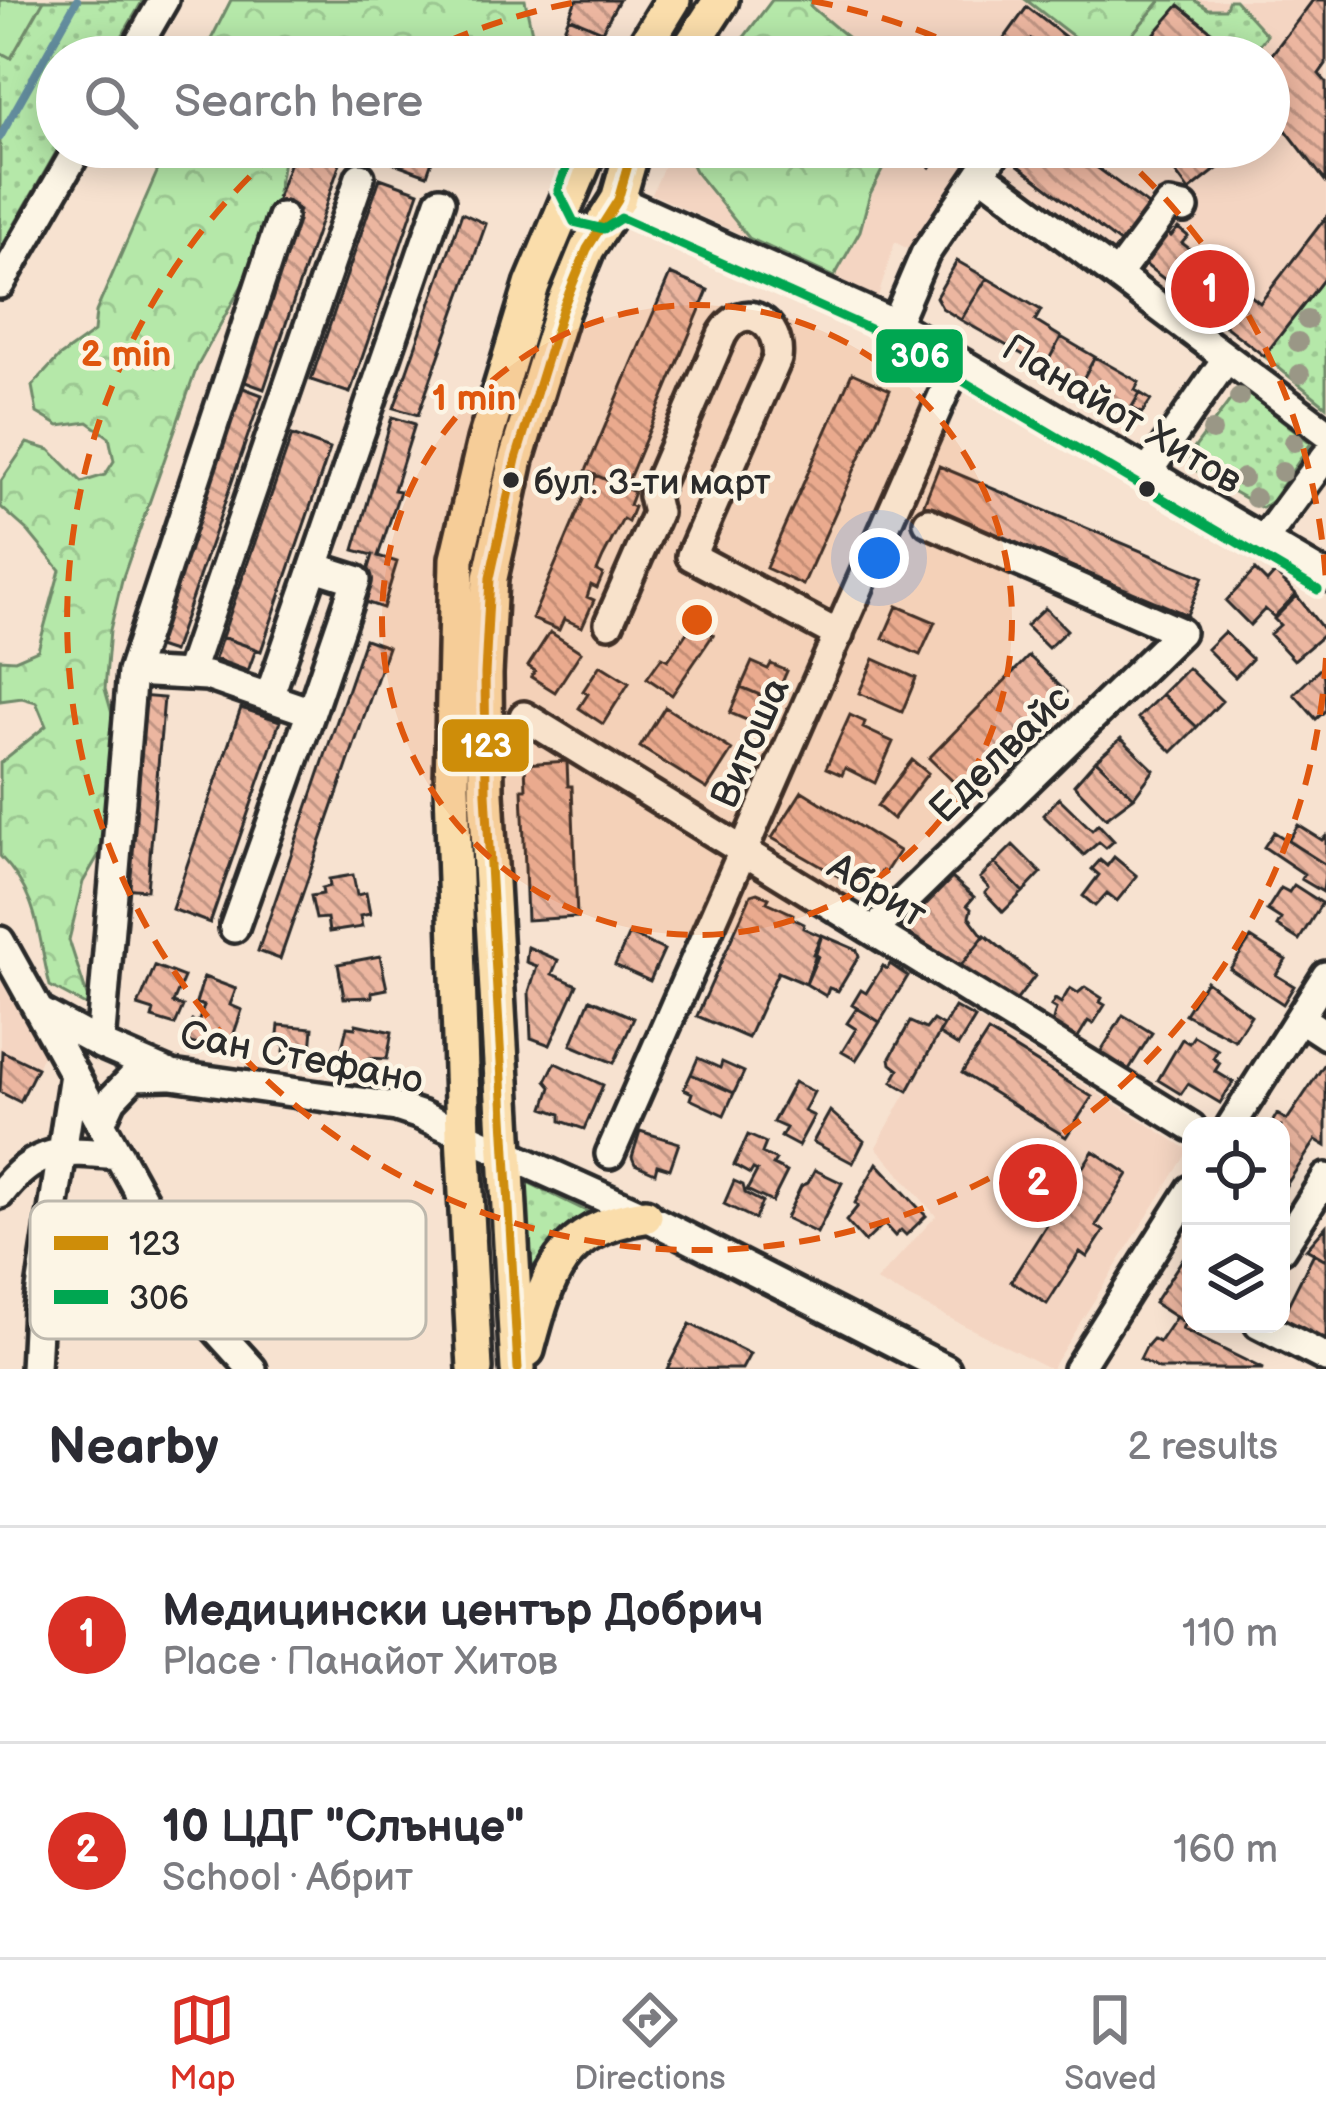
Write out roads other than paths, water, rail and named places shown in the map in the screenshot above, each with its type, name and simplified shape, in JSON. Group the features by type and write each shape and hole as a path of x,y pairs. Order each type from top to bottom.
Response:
{"main road":[{"path":"651,36 673,0"},
{"path":"698,36 721,0"},
{"path":"475,1369 452,787 457,560 485,440 532,285 582,169 602,168 618,180 617,199"},
{"path":"520,1369 486,793 484,674 490,578 516,459 562,310 587,249 617,199 627,168"},
{"path":"520,1369 546,1285 562,1254 600,1227 645,1216"}],"street":[{"path":"143,36 164,0"},
{"path":"0,284 67,168"},
{"path":"895,324 925,254 984,168"},
{"path":"980,173 1326,432"},
{"path":"189,674 360,177"},
{"name":"Панайот Хитов","path":"617,199 895,324 1326,577"},
{"path":"269,697 440,202"},
{"path":"1117,275 1169,206 1184,208"},
{"path":"100,1043 132,672 282,217"},
{"path":"609,622 657,513 653,496 722,335 745,315 774,330 777,359 691,556"},
{"path":"1147,472 1227,358"},
{"name":"Витоша","path":"610,1154 958,361"},
{"path":"1263,541 1326,456"},
{"name":"Еделвайс","path":"872,931 1180,632 928,522"},
{"path":"646,537 839,635"},
{"path":"234,928 356,580 315,567"},
{"path":"132,672 207,676 311,712"},
{"name":"Абрит","path":"524,716 1182,1121"},
{"path":"0,941 143,1201"},
{"path":"1316,998 1326,1035"},
{"path":"1237,1117 1316,998"},
{"name":"Сан Стефано","path":"39,1011 172,1075 396,1107 463,1133 645,1216 946,1369"},
{"path":"56,1201 74,1074"},
{"path":"101,1123 112,1099 134,1076 172,1075"},
{"path":"0,1194 42,1155 64,1150 118,1155"},
{"path":"1290,1235 1326,1178"},
{"path":"1078,1369 1182,1204"},
{"path":"1276,1333 1326,1358"},
{"path":"35,1369 36,1339"},
{"path":"225,1339 252,1369"}],"waterway":[{"path":"57,36 77,0"},
{"path":"0,137 36,73"}],"place":[{"name":"Медицински център Добрич","path":"1210,289"},
{"name":"бул. 3-ти март","path":"511,480"},
{"name":"10 ЦДГ \"Слънце\"","path":"1038,1183"}]}
